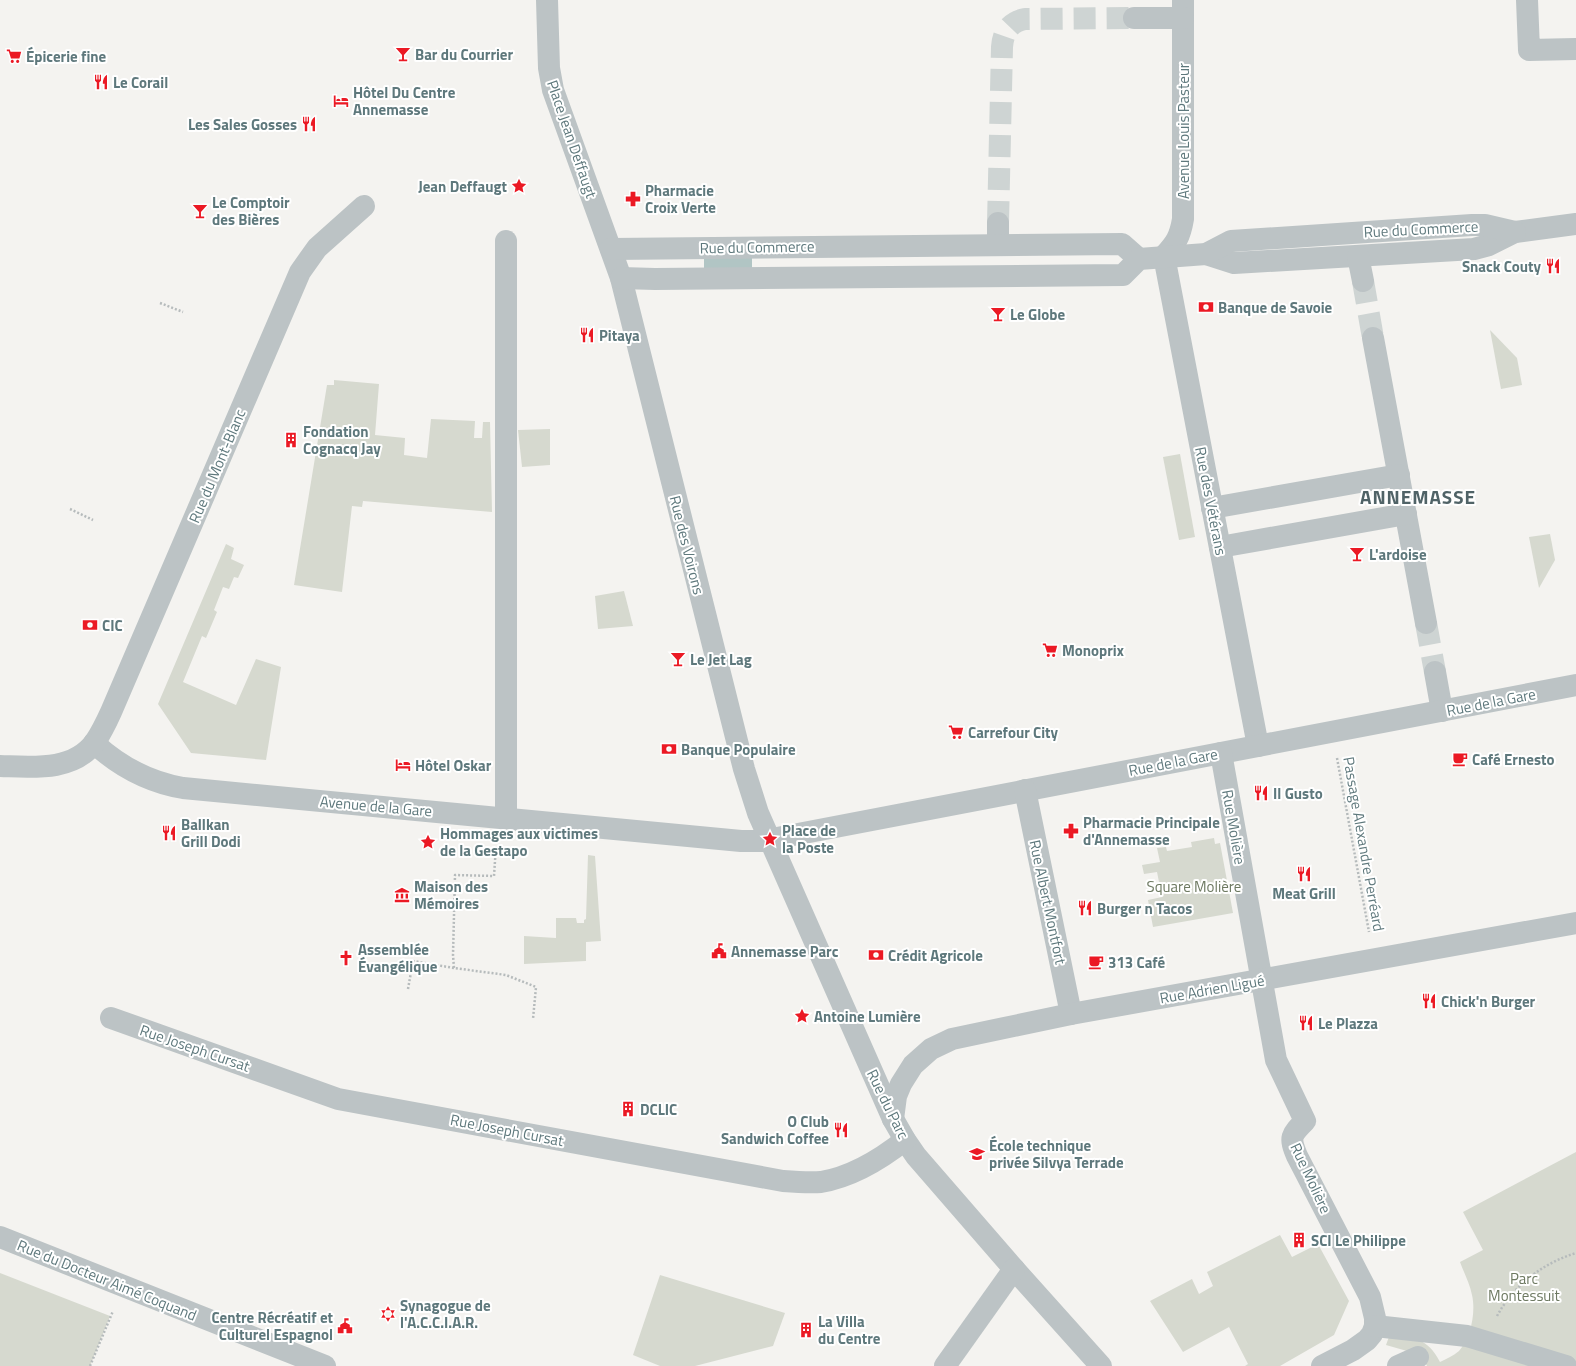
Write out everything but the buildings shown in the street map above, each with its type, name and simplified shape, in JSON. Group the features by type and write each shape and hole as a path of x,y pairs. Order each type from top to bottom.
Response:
{"street":[{"name":"Place Jean Deffaugt","path":"547,0 549,68 553,90 611,249"},
{"path":"1527,0 1529,50 1576,49"},
{"path":"1134,18 1183,9"},
{"name":"Avenue Louis Pasteur","path":"1164,256 1177,241 1180,235 1183,219 1183,9"},
{"name":"Rue du Mont-Blanc","path":"94,744 111,712 300,272 317,248 364,206"},
{"path":"998,222 998,245"},
{"path":"1515,232 1576,224"},
{"name":"Rue du Commerce","path":"1206,254 1231,241 1472,225 1485,225 1515,232"},
{"name":"Rue du Commerce","path":"621,278 655,279 1123,275 1139,259 1164,256 1206,254 1234,263 1474,249 1489,245 1515,232"},
{"path":"502,818 506,241"},
{"name":"Rue du Commerce","path":"611,249 1122,244 1139,259"},
{"path":"904,246 909,277"},
{"name":"Rue des Voirons","path":"611,249 621,278 744,769 754,803 770,839"},
{"name":"Rue des Vétérans","path":"1164,256 1258,746"},
{"path":"1358,256 1363,282"},
{"path":"1373,338 1426,623"},
{"path":"1212,508 1399,475"},
{"path":"1220,547 1406,514"},
{"path":"1435,672 1442,711"},
{"name":"Rue de la Gare","path":"770,839 1576,685"},
{"path":"0,766 38,767 63,763 84,752 94,744"},
{"name":"Avenue de la Gare","path":"94,744 111,759 130,771 149,780 171,786 741,841 762,841 770,839"},
{"name":"Rue Molière","path":"1221,753 1276,1060 1306,1121 1292,1136 1291,1141 1293,1148 1370,1297 1374,1309 1375,1326"},
{"name":"Rue Albert Montfort","path":"1025,790 1071,1014"},
{"name":"Rue du Parc","path":"770,839 893,1119 904,1140 916,1156 1014,1269 1101,1366"},
{"name":"Rue Adrien Ligué","path":"893,1119 895,1101 901,1084 913,1065 931,1049 941,1043 964,1036 1071,1014 1576,923"},
{"name":"Rue Joseph Cursat","path":"111,1018 338,1099 783,1181 819,1182 848,1174 874,1161 904,1140"},
{"name":"Rue du Docteur Aimé Coquand","path":"0,1237 325,1366"},
{"path":"945,1366 1014,1269"},
{"path":"1322,1366 1361,1345 1372,1334 1375,1326 1450,1334 1486,1341 1566,1366"},
{"path":"1398,1366 1418,1356"}],"path":[{"path":"160,303 182,312"},
{"path":"70,509 93,520"},
{"name":"Passage Alexandre Perréard","path":"1333,732 1374,959"},
{"path":"454,968 453,955 456,875 494,876 502,818"},
{"path":"408,989 413,962 506,975 536,986 533,1019"},
{"path":"1486,1341 1503,1305 1521,1285 1543,1267 1576,1253"},
{"path":"90,1366 123,1286"}],"green space":[{"path":"1490,330 1517,358 1522,385 1501,389"},
{"path":"334,380 379,384 375,435 405,438 404,455 427,458 431,419 475,421 474,438 482,438 483,422 490,422 492,512 363,501 362,507 352,506 342,592 294,585 327,385 334,385"},
{"path":"550,429 550,465 522,467 518,430"},
{"path":"1180,454 1195,537 1179,540 1163,457"},
{"path":"1550,534 1555,560 1539,588 1529,537"},
{"path":"226,544 234,548 231,559 244,565 238,578 234,577 229,589 223,587 214,610 217,612 206,638 202,636 183,682 236,705 256,659 281,667 266,760 191,753 158,704"},
{"path":"624,591 633,626 598,629 595,596"},
{"name":"Square Molière","path":"1214,838 1215,844 1220,843 1233,913 1153,927 1148,900 1162,897 1157,872 1144,874 1142,865 1160,862 1157,848 1166,847 1167,851 1192,847 1191,842"},
{"path":"588,855 595,856 601,941 586,942 586,961 524,964 524,936 556,938 556,918 576,918 577,923 584,923 584,920 586,919"},
{"name":"Parc Montessuit","path":"1576,1152 1576,1366 1427,1366 1422,1357 1414,1353 1386,1345 1390,1334 1420,1340 1430,1348 1440,1362 1459,1351 1467,1339 1473,1317 1471,1291 1460,1262 1483,1250 1463,1212"},
{"path":"1280,1235 1292,1257 1318,1244 1349,1301 1334,1335 1280,1366 1245,1366 1248,1364 1229,1327 1183,1352 1150,1301 1192,1279 1199,1294 1213,1286 1207,1272"},
{"path":"0,1273 110,1316 90,1366 0,1366"},
{"path":"660,1275 785,1313 773,1346 695,1366 660,1366 633,1355"}],"shaded area":[{"path":"704,254 752,254 752,271 704,271"}],"tunnel":[{"path":"998,223 1002,47 1008,28 1020,20 1025,19 1134,18"},
{"path":"1363,281 1373,338"},
{"path":"1426,623 1435,672"}],"place":[{"name":"Bar du Courrier","path":"403,54"},
{"name":"Épicerie fine","path":"14,56"},
{"name":"Le Corail","path":"101,82"},
{"name":"Hôtel Du Centre Annemasse","path":"341,101"},
{"name":"Les Sales Gosses","path":"309,124"},
{"name":"Jean Deffaugt","path":"519,186"},
{"name":"Pharmacie Croix Verte","path":"633,199"},
{"name":"Le Comptoir des Bières","path":"200,211"},
{"name":"Snack Couty","path":"1553,266"},
{"name":"Banque de Savoie","path":"1206,307"},
{"name":"Le Globe","path":"998,314"},
{"name":"Pitaya","path":"587,335"},
{"name":"Fondation Cognacq Jay","path":"291,440"},
{"name":"L'ardoise","path":"1357,554"},
{"name":"CIC","path":"90,625"},
{"name":"Monoprix","path":"1050,650"},
{"name":"Le Jet Lag","path":"678,659"},
{"name":"Carrefour City","path":"956,732"},
{"name":"Banque Populaire","path":"669,749"},
{"name":"Café Ernesto","path":"1460,759"},
{"name":"Hôtel Oskar","path":"403,765"},
{"name":"Il Gusto","path":"1261,793"},
{"name":"Pharmacie Principale d'Annemasse","path":"1071,831"},
{"name":"Ballkan Grill Dodi","path":"169,833"},
{"name":"Place de la Poste","path":"770,839"},
{"name":"Hommages aux victimes de la Gestapo","path":"428,842"},
{"name":"Meat Grill","path":"1304,874"},
{"name":"Maison des Mémoires","path":"402,895"},
{"name":"Burger n Tacos","path":"1085,908"},
{"name":"Annemasse Parc","path":"719,951"},
{"name":"Crédit Agricole","path":"876,955"},
{"name":"Assemblée Évangélique","path":"346,958"},
{"name":"313 Café","path":"1096,962"},
{"name":"Chick'n Burger","path":"1429,1001"},
{"name":"Antoine Lumière","path":"802,1016"},
{"name":"Le Plazza","path":"1306,1023"},
{"name":"DCLIC","path":"628,1109"},
{"name":"O Club Sandwich Coffee","path":"841,1130"},
{"name":"École technique privée Silvya Terrade","path":"977,1154"},
{"name":"SCI Le Philippe","path":"1299,1240"},
{"name":"Synagogue de l'A.C.C.I.A.R.","path":"388,1314"},
{"name":"Centre Récréatif et Culturel Espagnol","path":"345,1326"},
{"name":"La Villa du Centre","path":"806,1330"}],"district":[{"name":"ANNEMASSE","path":"1418,496"}]}
